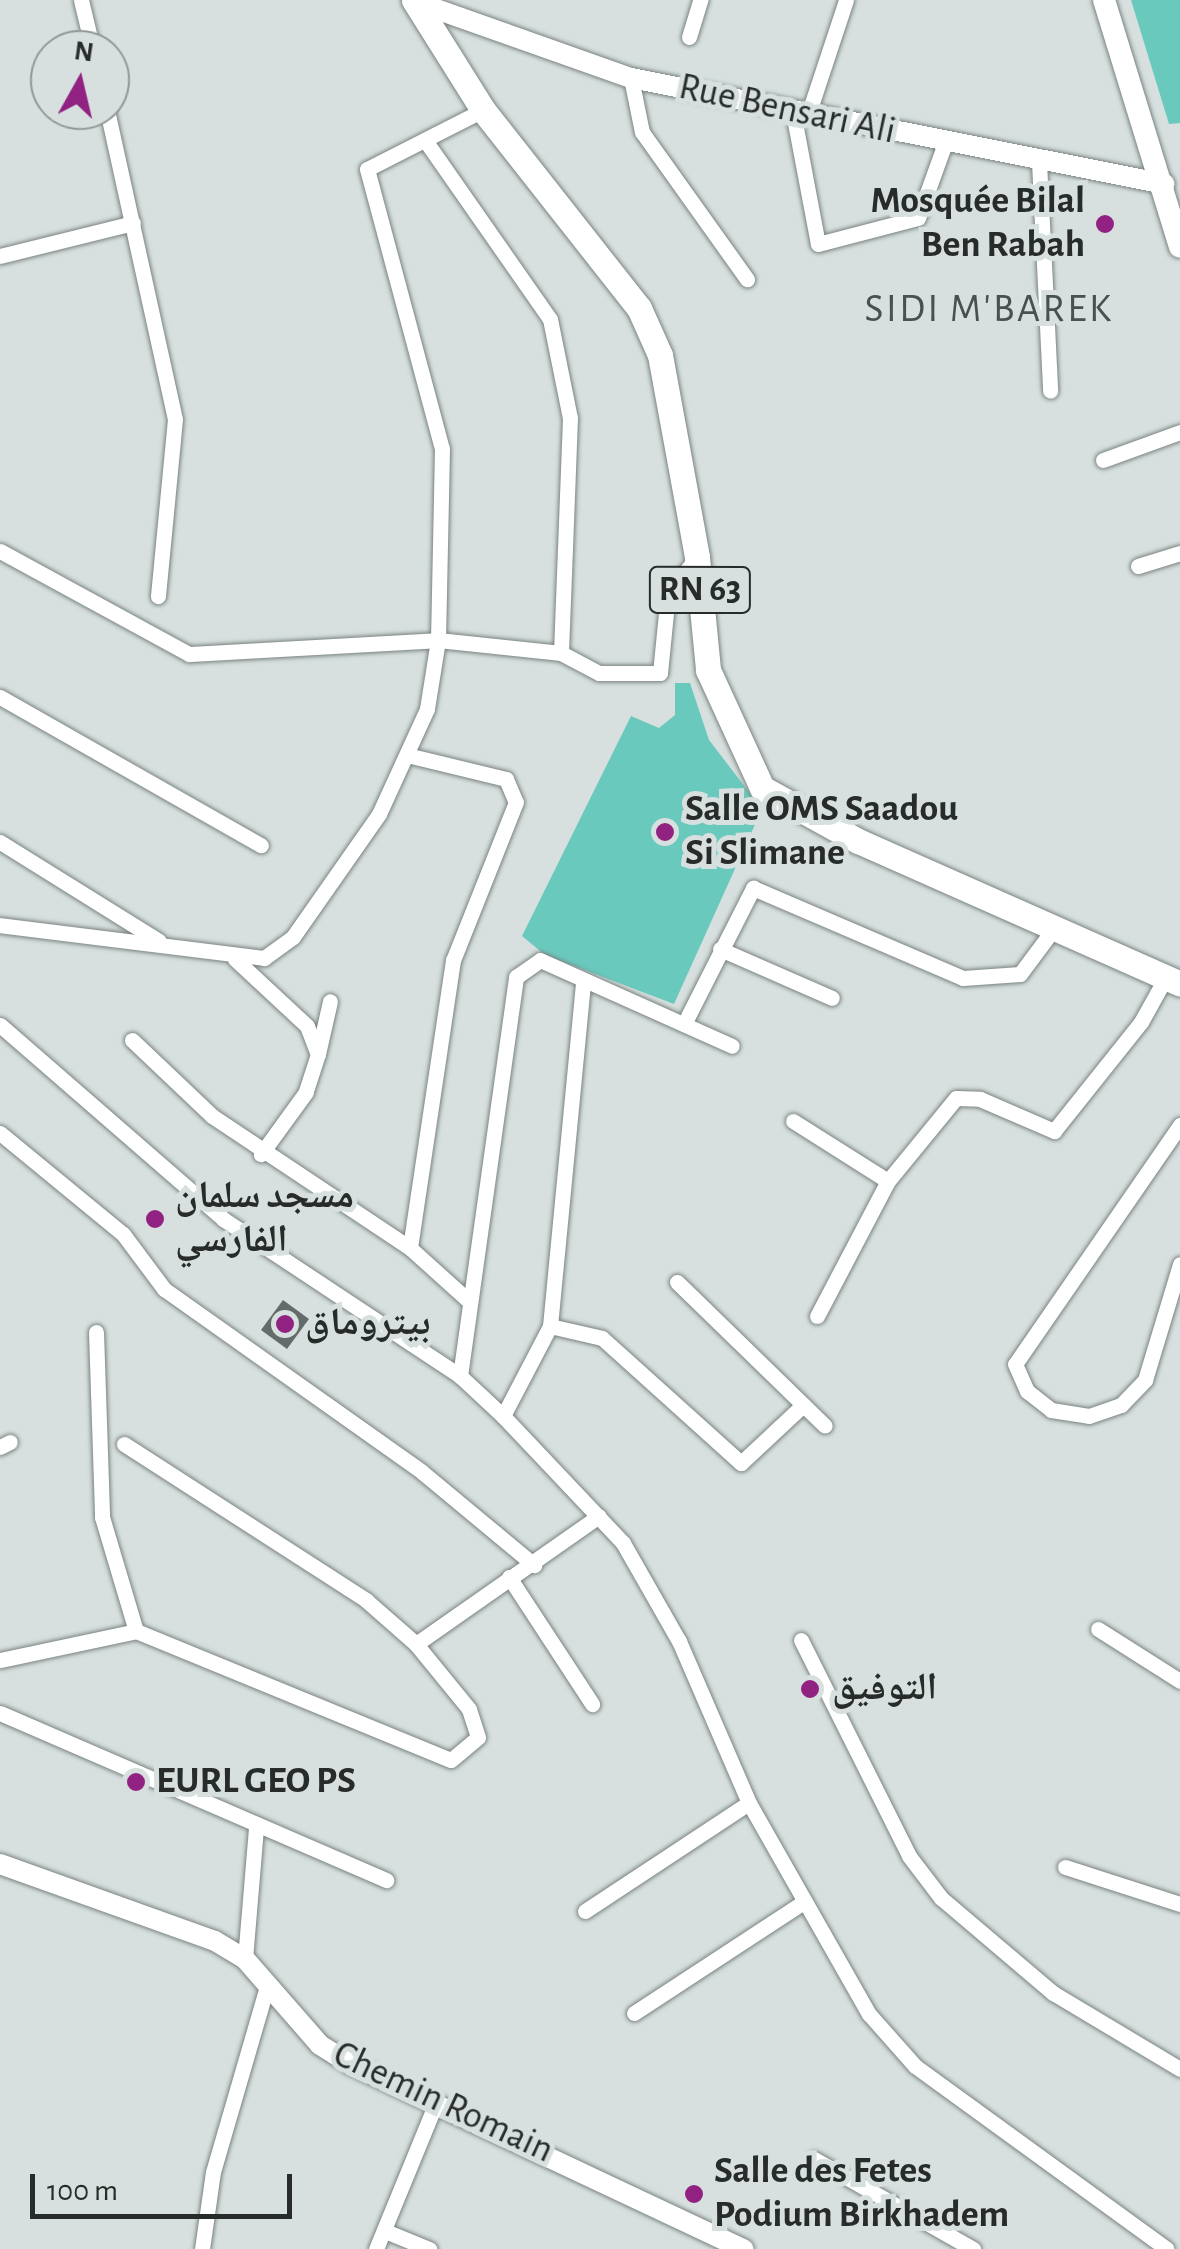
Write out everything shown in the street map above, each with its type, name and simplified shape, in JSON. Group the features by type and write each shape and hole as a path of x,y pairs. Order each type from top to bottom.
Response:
{"main road":[{"path":"1104,0 1165,184 1180,247"},
{"name":"RN 63","path":"417,1 484,110 639,308 673,407 697,557 708,670 762,788 807,817 1173,981"}],"street":[{"path":"82,0 89,30"},
{"path":"689,37 700,0"},
{"path":"846,0 801,113 818,244 918,218 945,143"},
{"name":"Rue Bensari Ali","path":"417,1 631,78 1165,184"},
{"path":"631,78 642,132 747,279"},
{"path":"0,925 167,945 234,959 264,958 293,937 380,814 427,709 438,640 442,449 368,169 427,144 484,110"},
{"path":"111,130 175,419 158,596"},
{"path":"427,144 550,320 570,418 561,653"},
{"path":"1039,162 1050,391"},
{"path":"0,256 132,223"},
{"path":"1103,460 1180,432"},
{"path":"0,550 189,654 438,640 561,653 598,673 660,673 668,593 697,557"},
{"path":"1138,566 1180,553"},
{"path":"0,698 261,845"},
{"path":"408,756 506,779 516,802 453,960 410,1248"},
{"path":"0,842 167,945"},
{"path":"684,1024 752,888 964,978 1020,974 1055,927"},
{"path":"720,948 832,998"},
{"path":"234,959 298,1016 318,1054"},
{"path":"460,1376 516,976 540,960 732,1046"},
{"path":"504,1416 550,1326 583,981"},
{"path":"817,1316 888,1180 956,1098 980,1099 1054,1131 1173,981"},
{"path":"261,1154 306,1092 330,1000"},
{"path":"0,1025 222,1219 460,1376 504,1416 599,1516 680,1640 749,1803 869,2014 915,2066 1167,2249"},
{"path":"132,1040 261,1154 410,1248 470,1302"},
{"path":"793,1121 888,1180"},
{"path":"1180,1124 1014,1364 1027,1390 1051,1410 1089,1416 1121,1405 1145,1380 1180,1264"},
{"path":"0,1133 123,1234 164,1289 422,1472 534,1565"},
{"path":"677,1282 825,1426"},
{"path":"550,1326 602,1338 741,1463 803,1405"},
{"path":"96,1332 102,1517 136,1631"},
{"path":"0,1660 136,1631 451,1760 478,1737 474,1723 416,1644 366,1600 124,1444"},
{"path":"416,1644 599,1516"},
{"path":"510,1576 592,1704"},
{"path":"1098,1629 1180,1681"},
{"path":"802,1640 909,1856 941,1898 1053,1993 1180,2068"},
{"path":"0,1713 386,1880"},
{"path":"585,1911 749,1803"},
{"path":"245,1959 256,1827"},
{"name":"Chemin Romain","path":"0,1864 245,1959 320,2045 744,2249"},
{"path":"1065,1867 1180,1904"},
{"path":"634,2013 805,1901"},
{"path":"202,2249 213,2172 268,1982"},
{"path":"376,2249 436,2103"},
{"path":"814,2159 973,2249"},
{"path":"386,2232 429,2249"}],"green space":[{"path":"1131,0 1180,0 1180,123 1169,124"},
{"name":"Salle OMS Saadou Si Slimane","path":"675,683 690,683 709,740 762,809 674,1004 545,955 522,936 631,716 659,728 675,715"}],"building":[{"name":"بيتروماق","path":"283,1300 309,1319 287,1349 261,1330"}],"place":[{"name":"Mosquée Bilal Ben Rabah","path":"1105,224"},
{"name":"Salle OMS Saadou Si Slimane","path":"665,832"},
{"name":"مسجد سلمان الفارسي","path":"155,1219"},
{"name":"بيتروماق","path":"285,1324"},
{"name":"التوفيق","path":"810,1689"},
{"name":"EURL GEO PS","path":"136,1782"},
{"name":"Salle des Fetes Podium Birkhadem","path":"694,2194"}],"district":[{"name":"SIDI M'BAREK","path":"989,309"}]}
